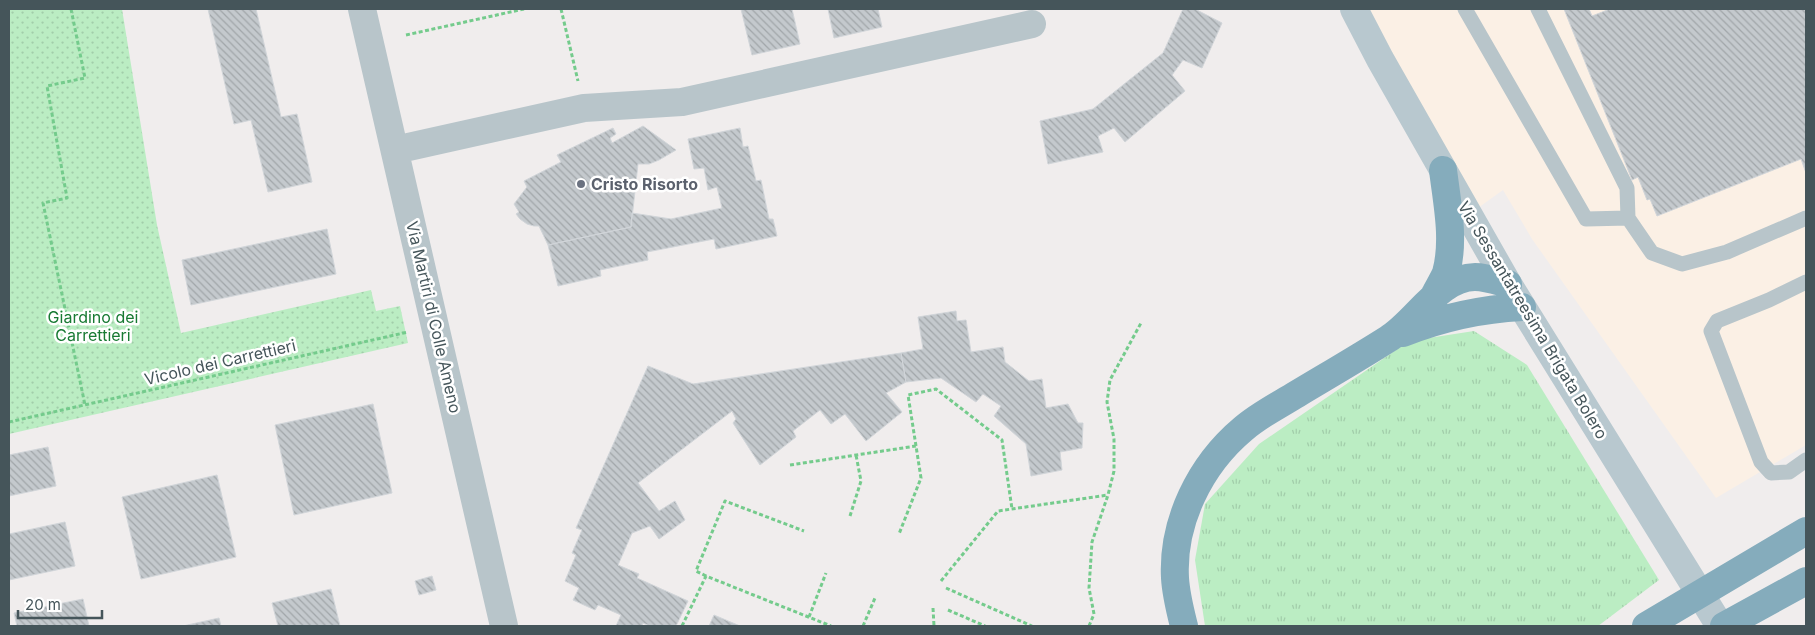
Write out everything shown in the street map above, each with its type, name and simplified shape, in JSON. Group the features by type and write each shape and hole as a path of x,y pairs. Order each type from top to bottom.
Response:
{"highway":[{"path":"1390,338 1409,322 1435,294 1446,274 1450,237 1443,170"},
{"path":"1435,294 1460,280 1473,277 1508,284"},
{"path":"1184,626 1174,578 1175,559 1181,526 1189,502 1202,475 1220,451 1243,429 1272,409 1390,338 1422,325 1458,315 1484,310 1522,307"},
{"path":"1646,626 1803,532"},
{"path":"1722,626 1806,581"}],"main road":[{"name":"Via Sessantatreesima Brigata Bolero","path":"1354,9 1380,59 1508,284 1722,626"}],"street":[{"name":"Via Martiri di Colle Ameno","path":"362,9 504,626"},
{"path":"395,150 584,108 682,102 1032,24"}],"lane":[{"path":"1464,9 1586,219 1628,218"},
{"path":"1538,9 1627,188 1628,218 1652,253 1682,264 1727,252 1806,218"},
{"path":"1806,282 1769,300 1717,321 1710,331 1761,462 1771,474 1789,472 1806,460"}],"path":[{"path":"71,9 85,78 47,86 67,198 43,203 85,405"},
{"path":"406,35 524,9"},
{"path":"561,9 584,108"},
{"path":"1089,626 1094,614 1089,588 1092,542 1114,471 1114,439 1107,402 1110,380 1141,322"},
{"name":"Vicolo dei Carrettieri","path":"9,422 436,326"},
{"path":"899,534 921,478 908,395 936,389 1002,440 1012,509"},
{"path":"790,465 916,446"},
{"path":"850,516 861,481 856,455"},
{"path":"940,581 998,511 1108,495"},
{"path":"804,531 725,501 696,571 830,626"},
{"path":"809,617 826,573"},
{"path":"682,626 706,576"},
{"path":"946,588 1032,626"},
{"path":"863,626 875,598"},
{"path":"933,608 934,626"},
{"path":"948,610 985,626"}],"shaded area":[{"path":"1359,9 1806,9 1806,445 1716,498 1532,239 1503,190 1471,213"}],"green space":[{"name":"Giardino dei Carrettieri","path":"9,9 122,9 157,225 181,333 371,290 376,311 400,306 408,343 9,434"},
{"path":"1474,331 1527,365 1659,580 1598,626 1205,626 1195,560 1205,504 1259,444 1409,341"}],"building":[{"path":"208,9 256,9 281,117 297,114 312,182 268,192 251,120 234,124"},
{"path":"741,9 792,9 800,44 752,55"},
{"path":"828,9 878,9 882,27 834,38"},
{"path":"1183,9 1195,9 1222,23 1202,68 1183,60 1172,75 1185,91 1125,142 1114,128 1098,136 1103,152 1048,164 1040,121 1093,109 1163,53"},
{"path":"1564,9 1589,9 1592,16 1610,9 1806,9 1806,173 1801,159 1657,216 1650,199 1647,200 1638,177 1632,180"},
{"name":"Cristo Risorto","path":"643,126 676,150 649,164 638,164 631,227 548,245 539,226 527,224 516,214 519,212 514,204 527,187 524,181 561,162 557,155 613,128 616,134 610,138 612,143"},
{"path":"740,128 743,147 748,146 756,181 761,180 769,219 773,219 777,236 716,249 714,239 647,252 648,260 600,270 601,276 558,286 548,245 631,227 632,213 671,219 722,208 717,187 708,190 704,168 694,169 688,139"},
{"path":"327,229 336,274 191,305 182,260"},
{"path":"956,311 957,321 966,320 971,352 1003,347 1005,362 1029,381 1042,379 1046,408 1068,404 1078,423 1083,423 1082,448 1060,452 1062,470 1031,476 1026,444 994,416 1001,406 983,394 976,402 941,378 906,382 901,353 923,349 918,317"},
{"path":"901,353 906,382 886,393 902,412 866,441 845,414 831,424 820,410 793,431 796,437 760,465 733,423 736,419 732,411 638,483 659,511 675,501 685,520 659,539 650,526 632,533 618,565 639,574 637,578 688,601 676,626 650,626 643,623 642,626 616,626 621,615 598,605 595,610 573,600 579,588 565,581 576,555 572,553 582,530 576,528 648,366 693,384"},
{"path":"373,404 392,493 294,515 275,425"},
{"path":"48,447 56,486 9,496 9,455"},
{"path":"217,475 236,557 141,579 122,497"},
{"path":"65,522 75,566 9,580 9,534"},
{"path":"432,576 436,590 419,595 415,581"},
{"path":"331,589 340,626 278,626 272,603"},
{"path":"83,599 89,626 17,626 14,613"},
{"path":"714,615 740,626 709,626"},
{"path":"219,618 221,626 183,626"}],"place":[{"name":"Cristo Risorto","path":"581,184"}]}
